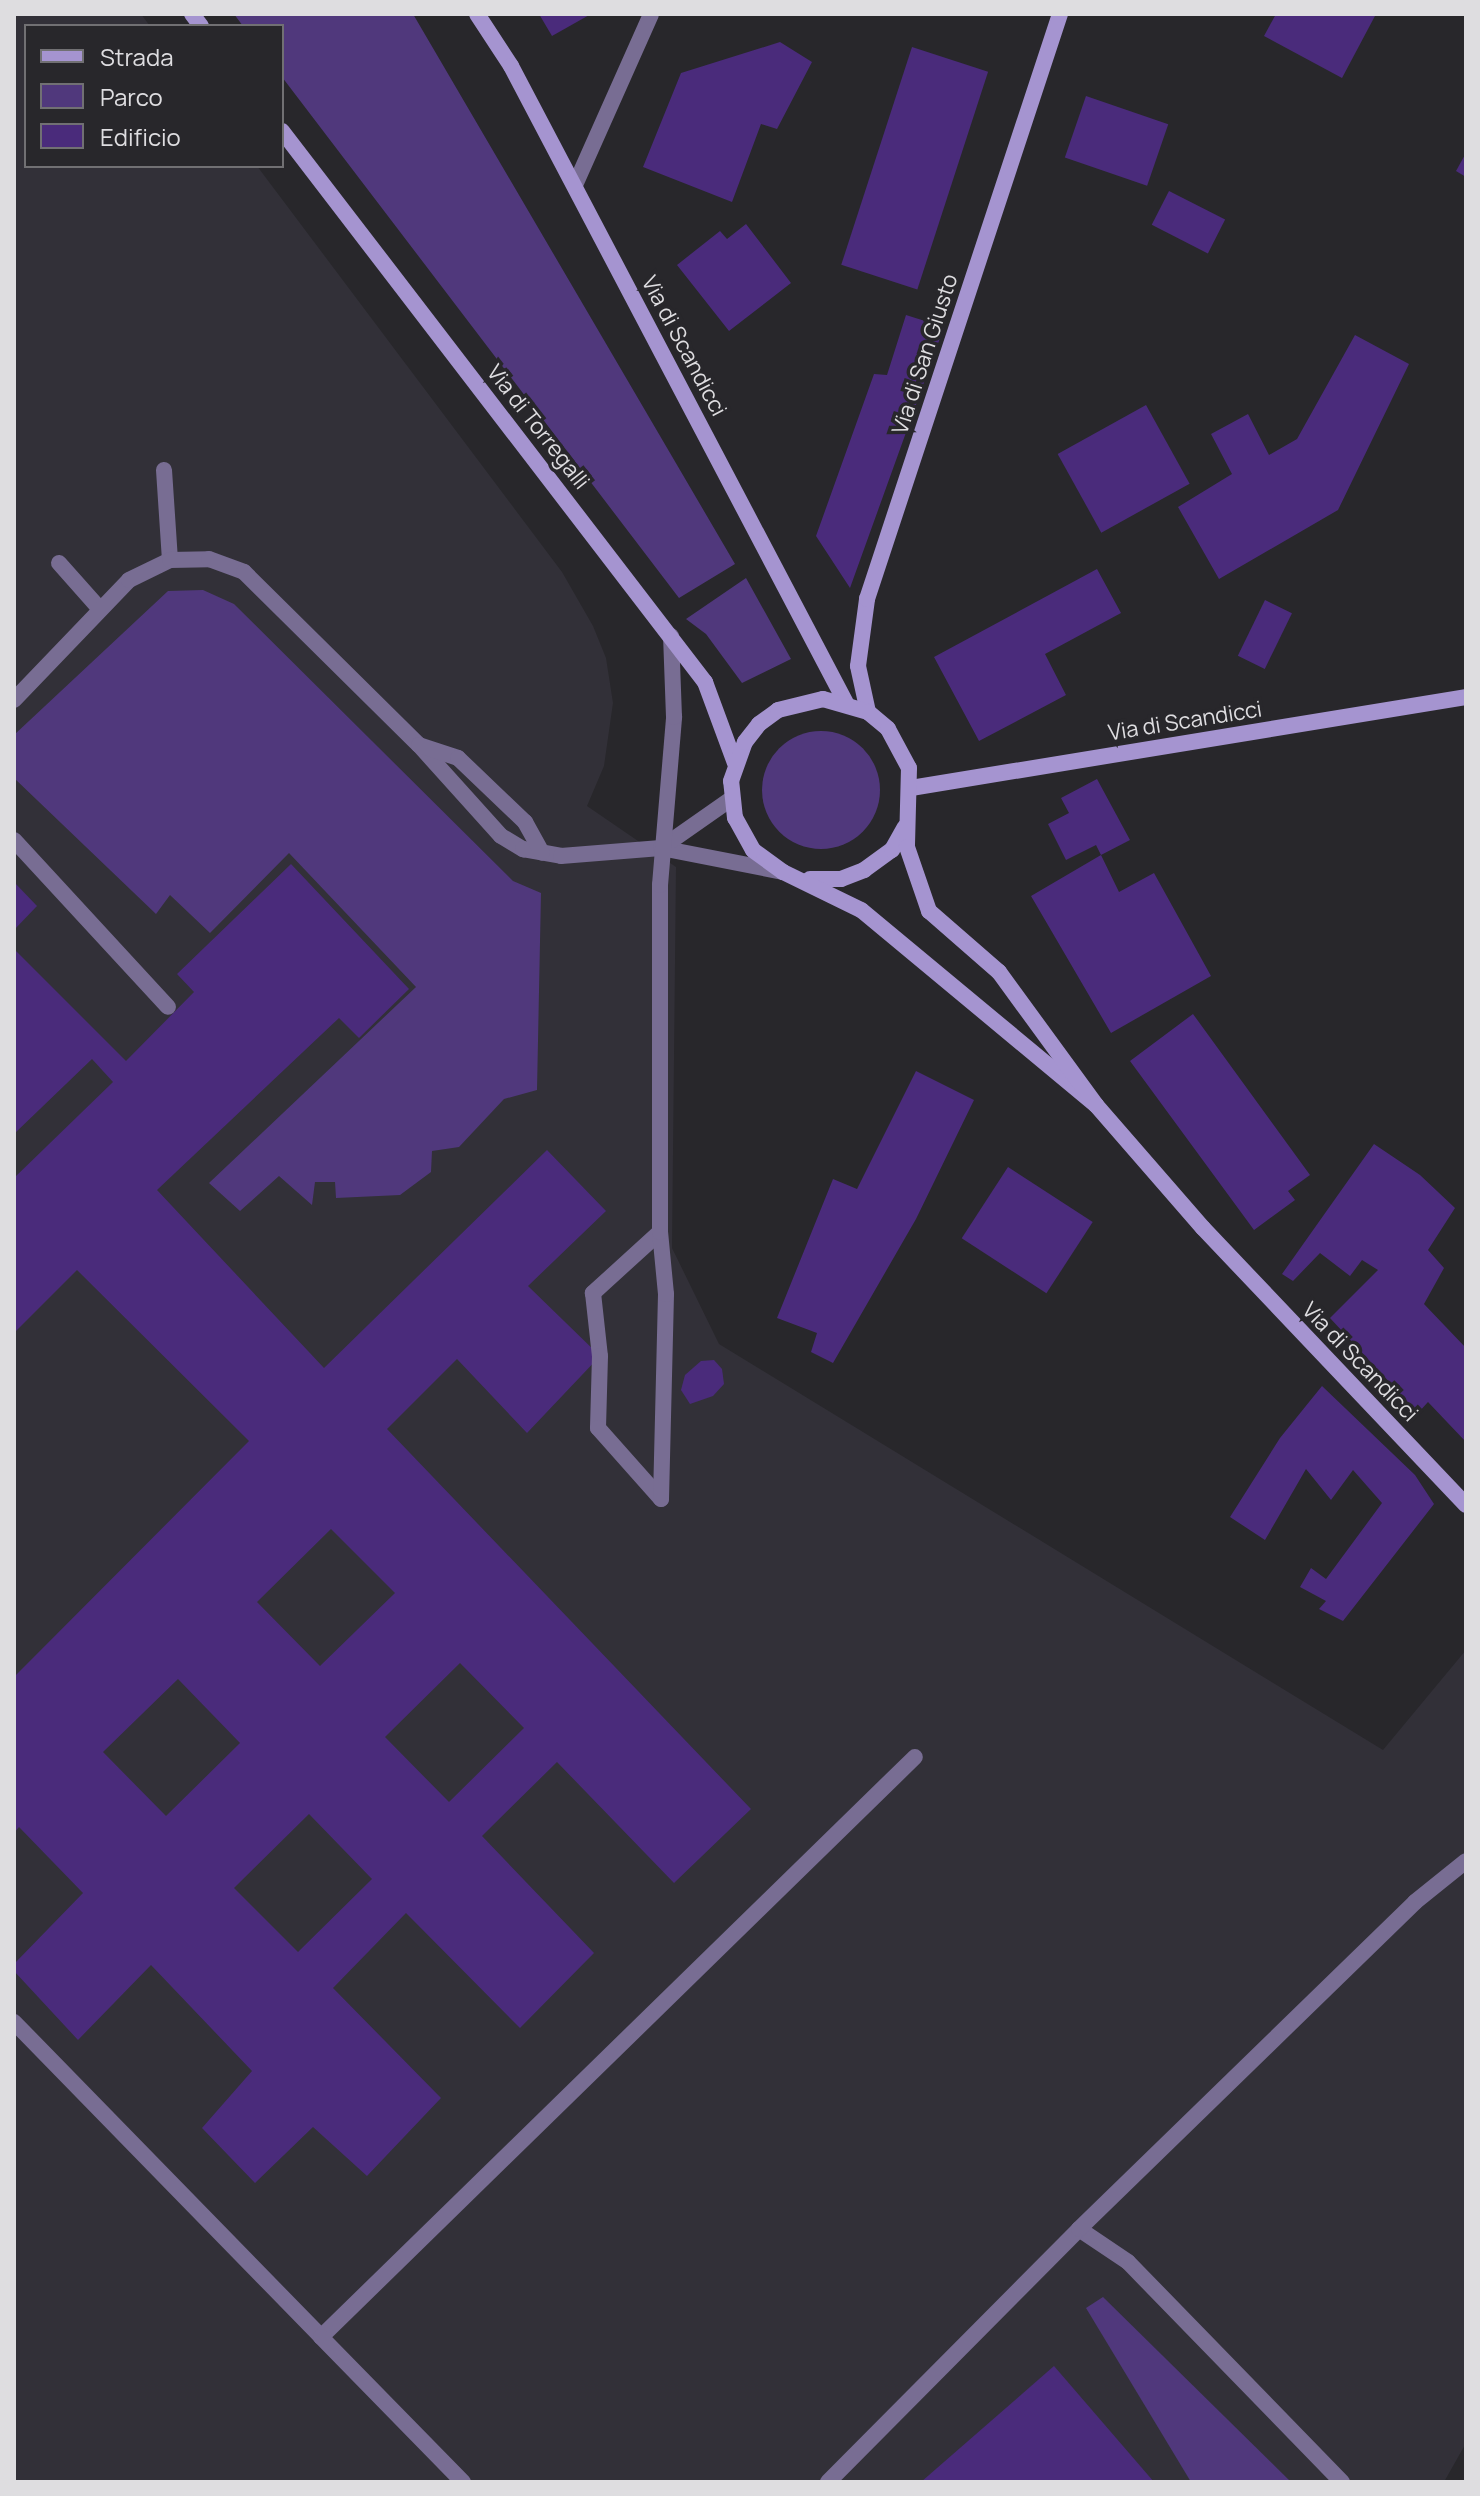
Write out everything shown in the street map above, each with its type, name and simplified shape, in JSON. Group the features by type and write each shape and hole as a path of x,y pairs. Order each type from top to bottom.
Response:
{"main road":[{"name":"Via di Scandicci","path":"477,14 511,66 575,185 846,703"},
{"name":"Via di San Giusto","path":"868,712 858,666 867,599 1060,14"},
{"name":"Via di Torregalli","path":"284,134 705,682 735,763"},
{"name":"Via di Scandicci","path":"911,788 1466,697"},
{"name":"Via di Scandicci","path":"1096,1105 861,910 804,879 783,872 753,850 731,799 735,763 759,724 778,710 823,699 846,703 868,712 902,750 911,788 907,847 929,911 999,972 1096,1105 1203,1228 1466,1505"},
{"name":"Via di Scandicci","path":"804,879 841,879 876,863 902,837 910,810"}],"street":[{"path":"575,185 651,14"},
{"path":"164,470 170,560"},
{"path":"14,700 129,580 170,560 209,559 244,572 419,745 501,836 542,853 661,848 783,872"},
{"path":"59,563 99,608"},
{"path":"660,1232 593,1293 600,1356 598,1428 661,1499 666,1294 660,1232 661,848 674,717 671,636"},
{"path":"419,745 458,758 525,822 542,853"},
{"path":"661,848 731,799"},
{"path":"14,840 168,1007"},
{"path":"321,2337 915,1757"},
{"path":"828,2482 1079,2229 1415,1902 1466,1861"},
{"path":"14,2022 463,2482"},
{"path":"1079,2229 1128,2262 1342,2482"}],"shaded area":[{"path":"14,14 141,14 148,24 24,24 24,168 259,168 562,572 593,626 606,658 613,703 604,766 587,806 676,867 672,1248 719,1344 1383,1750 1466,1650 1466,2443 1444,2482 14,2482"}],"green space":[{"path":"234,14 413,14 735,564 679,598 284,80 284,24 242,24"},
{"path":"746,578 791,659 742,683 706,634 686,619"},
{"path":"203,590 234,604 513,881 541,893 537,1090 504,1099 459,1147 432,1151 431,1172 400,1195 336,1198 335,1182 315,1182 312,1205 279,1176 240,1211 209,1183 416,987 289,853 210,933 170,895 156,914 14,778 14,735 168,591"},
{"path":"821,731 854,741 870,757 880,790 870,823 854,839 821,849 788,839 772,823 762,790 772,757 788,741"},
{"path":"1103,2297 1291,2482 1191,2482 1086,2308"}],"building":[{"path":"539,14 591,14 552,36"},
{"path":"1276,14 1376,14 1342,78 1264,36"},
{"path":"780,42 812,62 777,129 761,124 732,202 643,167 681,73"},
{"path":"912,47 988,72 917,290 841,265"},
{"path":"1086,96 1168,124 1147,186 1065,157"},
{"path":"1466,153 1466,177 1456,171"},
{"path":"1169,191 1225,220 1208,253 1152,225"},
{"path":"746,224 791,283 729,331 677,265 720,231 727,239"},
{"path":"906,315 944,327 850,588 816,536 874,374 887,375"},
{"path":"1355,335 1409,364 1338,510 1219,579 1178,507 1232,474 1211,434 1248,414 1269,455 1297,439"},
{"path":"1146,405 1190,484 1101,533 1058,454"},
{"path":"1097,569 1121,613 1045,654 1066,695 979,741 934,657"},
{"path":"1265,600 1292,613 1265,669 1238,656"},
{"path":"1097,779 1130,840 1101,855 1096,845 1066,860 1048,824 1069,813 1061,798"},
{"path":"1101,855 1119,892 1154,873 1211,976 1111,1033 1031,896"},
{"path":"291,864 409,989 359,1038 339,1018 157,1190 324,1368 547,1150 606,1211 528,1286 600,1356 527,1433 457,1359 387,1429 751,1809 674,1883 557,1762 482,1836 594,1953 520,2028 406,1913 333,1988 441,2098 367,2176 313,2127 255,2183 202,2128 252,2071 151,1965 78,2040 14,1971 14,1964 83,1893 19,1827 14,1833 14,1677 249,1441 77,1270 14,1333 14,1178 113,1082 92,1059 14,1134 14,949 126,1061 194,992 177,974","holes":["331,1529 395,1593 320,1666 257,1602","460,1663 524,1728 449,1802 385,1737","178,1679 240,1743 166,1816 103,1752","309,1814 372,1879 298,1952 234,1888"]},
{"path":"14,882 37,906 14,930"},
{"path":"1193,1014 1310,1175 1288,1191 1295,1200 1254,1230 1130,1061"},
{"path":"916,1071 974,1100 916,1219 833,1363 811,1352 817,1333 777,1318 833,1179 857,1189"},
{"path":"1374,1144 1420,1175 1455,1208 1428,1250 1444,1268 1424,1304 1466,1348 1466,1442 1428,1402 1418,1413 1330,1318 1378,1270 1362,1260 1350,1276 1320,1253 1293,1281 1282,1274"},
{"path":"1008,1167 1093,1222 1046,1293 962,1238"},
{"path":"714,1360 722,1369 724,1384 713,1396 690,1404 681,1390 685,1375 701,1361"},
{"path":"1322,1386 1415,1475 1434,1504 1343,1621 1319,1609 1326,1601 1300,1587 1311,1568 1326,1579 1382,1503 1353,1470 1331,1500 1306,1469 1265,1540 1230,1517 1280,1438"},
{"path":"1054,2366 1154,2482 921,2482"}]}
